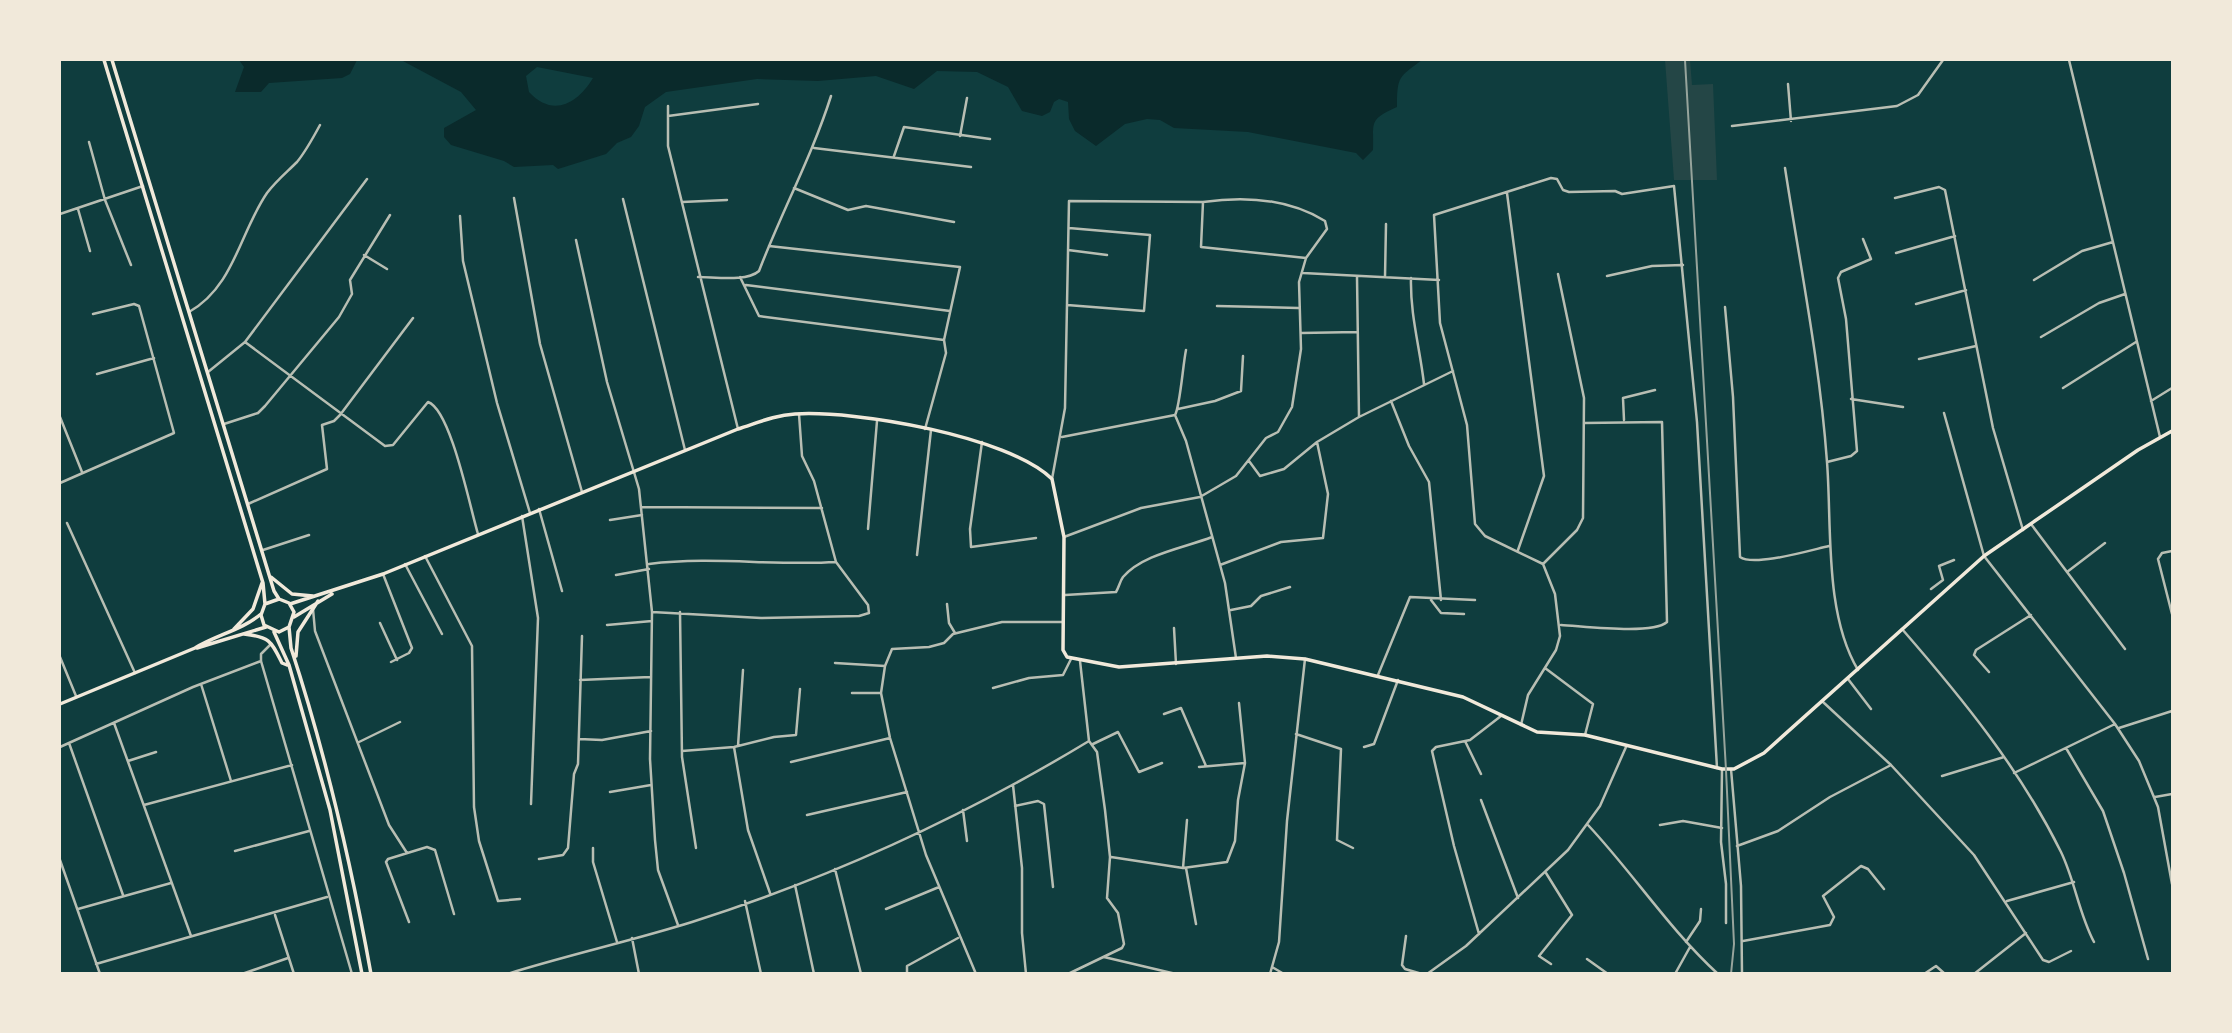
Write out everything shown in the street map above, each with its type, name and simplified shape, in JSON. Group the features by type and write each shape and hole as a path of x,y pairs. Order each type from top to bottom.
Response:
{"main road":[{"path":"60,704 249,624 261,613 265,604 262,581 104,60"},
{"path":"112,60 279,599"},
{"path":"265,604 279,599 290,604 318,599 634,470 772,418 799,414 877,421 928,429 982,442 1023,457 1052,479 1064,537 1063,650 1070,659 1119,667 1236,658 1305,659 1463,697 1537,733 1585,734 1626,747 1719,769 1731,769 1764,754 1984,556 2172,431"},
{"path":"270,576 292,594 318,599"},
{"path":"234,629 253,609 262,581"},
{"path":"296,662 298,632 318,599"},
{"path":"318,599 294,617 289,627 351,864 371,974"},
{"path":"290,604 294,617"},
{"path":"261,613 267,627 274,632 289,665 330,810 362,974"},
{"path":"195,648 267,627"},
{"path":"274,632 289,627"},
{"path":"242,634 258,635 273,644 282,663 289,665"}],"street":[{"path":"1732,126 1791,121 1897,106 1918,95 1943,60"},
{"path":"2069,60 2160,438"},
{"path":"1787,84 1791,121"},
{"path":"698,277 740,277 757,273 814,148 831,96"},
{"path":"960,136 967,98"},
{"path":"668,116 758,104"},
{"path":"668,106 668,146 698,277 738,429"},
{"path":"189,312 204,304 218,288 254,214 269,191 302,156 320,125"},
{"path":"894,156 902,128 990,139"},
{"path":"89,142 105,200 131,265"},
{"path":"814,148 971,167"},
{"path":"1785,168 1827,462 1829,546 1846,643 1858,670"},
{"path":"1521,726 1527,698 1559,644 1561,625 1555,594 1543,564 1485,536 1475,524 1469,435 1440,330 1436,213 1551,178 1557,179 1563,190 1569,192 1615,191 1622,194 1674,186 1697,422 1705,601 1713,671 1726,923"},
{"path":"208,372 245,342 367,179"},
{"path":"60,214 143,186"},
{"path":"794,188 848,210 866,206 954,222"},
{"path":"1895,198 1944,188 1993,428 2023,530"},
{"path":"1507,191 1544,476 1518,550"},
{"path":"514,198 540,344 582,492"},
{"path":"623,199 685,450"},
{"path":"1052,479 1062,437 1068,203 1071,200 1203,202 1224,199 1289,204 1325,221 1327,229 1306,258 1298,308 1301,333 1292,407 1278,432 1266,438 1230,481 1200,497 1141,508 1064,537"},
{"path":"681,202 727,200"},
{"path":"1203,202 1201,247 1306,258"},
{"path":"78,209 90,251"},
{"path":"224,424 258,413 338,317 352,294 350,279 390,215"},
{"path":"460,216 463,261 497,402 530,513"},
{"path":"1385,224 1385,276"},
{"path":"1067,305 1142,312 1145,310 1150,234 1069,228"},
{"path":"1896,253 1955,236"},
{"path":"1827,462 1851,456 1857,451 1846,319 1838,278 1841,272 1871,259 1863,239"},
{"path":"576,240 607,382 634,470 642,507 652,612 651,785 658,870 678,925"},
{"path":"2034,281 2082,251 2113,242"},
{"path":"769,246 961,268 944,340 946,353 928,429 916,555"},
{"path":"1068,250 1107,255"},
{"path":"365,255 387,270"},
{"path":"1607,275 1652,266 1682,265"},
{"path":"1303,273 1357,278 1385,276 1440,280"},
{"path":"1543,564 1577,530 1583,518 1583,394 1558,274"},
{"path":"740,277 746,285 755,314 759,316 944,340"},
{"path":"1357,278 1359,417"},
{"path":"1411,278 1412,321 1424,384"},
{"path":"746,285 950,311"},
{"path":"1916,304 1966,290"},
{"path":"2041,337 2099,303 2125,294"},
{"path":"60,483 174,433 139,306 134,304 93,314"},
{"path":"1217,306 1298,308"},
{"path":"1725,307 1733,397 1741,558 1746,561 1783,557 1829,546"},
{"path":"248,504 327,469 320,429 340,415 413,318"},
{"path":"1301,333 1359,332"},
{"path":"245,342 340,415 390,447 426,404 431,402 435,405 451,435 478,534"},
{"path":"2063,388 2136,342"},
{"path":"1919,359 1976,346"},
{"path":"1175,415 1186,350"},
{"path":"1178,409 1215,401 1241,391 1243,356"},
{"path":"97,374 154,358"},
{"path":"1249,461 1261,476 1277,472 1317,442 1359,417 1453,372"},
{"path":"2151,401 2172,388"},
{"path":"1624,422 1623,398 1655,390"},
{"path":"1851,398 1903,407"},
{"path":"1391,401 1409,446 1429,482 1441,600"},
{"path":"1944,413 1984,556 2115,724 2139,761 2155,797 2172,884"},
{"path":"652,612 761,618 859,616 869,612 868,605 836,562 822,508 801,450 799,414"},
{"path":"1062,437 1175,415"},
{"path":"1175,415 1184,435 1220,565 1231,610 1236,658"},
{"path":"60,417 82,473"},
{"path":"868,529 877,421"},
{"path":"1561,625 1631,628 1660,626 1667,622 1663,426 1659,421 1584,423"},
{"path":"982,442 970,528 971,547 1036,538"},
{"path":"1220,565 1282,542 1323,538 1328,494 1317,442"},
{"path":"642,507 822,508"},
{"path":"539,509 562,591"},
{"path":"610,520 642,515"},
{"path":"522,516 538,618 531,804"},
{"path":"67,523 135,674"},
{"path":"2031,524 2125,649"},
{"path":"262,550 309,535"},
{"path":"1063,595 1116,592 1122,578 1131,570 1159,554 1212,537"},
{"path":"2067,572 2105,543"},
{"path":"2172,551 2162,553 2158,559 2172,614"},
{"path":"425,556 472,646 474,807 479,841 498,901 520,899"},
{"path":"649,564 684,559 777,565 836,562"},
{"path":"1931,589 1943,580 1939,566 1954,561"},
{"path":"405,564 442,634"},
{"path":"616,575 649,569"},
{"path":"383,574 412,648 391,662"},
{"path":"1231,610 1251,606 1261,596 1290,587"},
{"path":"1378,675 1408,600 1412,597 1475,600"},
{"path":"1431,600 1441,614 1464,614"},
{"path":"947,604 949,623 955,633"},
{"path":"313,609 315,631 389,825 407,852"},
{"path":"680,612 682,751 696,848"},
{"path":"1989,672 1974,655 1976,650 2031,614"},
{"path":"607,625 652,621"},
{"path":"976,974 958,938 939,887 890,738 881,693 885,666 892,649 939,644 955,633 1002,622 1063,622"},
{"path":"380,623 397,660"},
{"path":"1174,628 1176,664"},
{"path":"1902,629 1988,731 2014,773 2059,848 2094,942"},
{"path":"538,859 566,853 579,739 582,636"},
{"path":"273,644 264,649 261,661 327,897 352,974"},
{"path":"60,657 77,697"},
{"path":"993,688 1032,678 1063,675 1070,659"},
{"path":"1270,974 1279,942 1296,734 1305,659"},
{"path":"60,747 200,683 261,661"},
{"path":"1068,974 1122,948 1124,944 1118,914 1107,898 1110,857 1102,788 1091,742 1080,661"},
{"path":"835,663 885,666"},
{"path":"1545,668 1594,704 1585,734"},
{"path":"743,670 736,746 748,830 770,893"},
{"path":"580,680 652,677"},
{"path":"1848,679 1871,709"},
{"path":"1364,747 1374,744 1398,680"},
{"path":"200,683 231,781"},
{"path":"682,751 736,746 798,733 800,689"},
{"path":"852,693 881,693"},
{"path":"1824,702 1891,765 1974,855 2046,962 2071,951"},
{"path":"1110,857 1184,868 1227,862 1235,841 1238,800 1245,763 1240,703"},
{"path":"1164,714 1181,708 1206,766"},
{"path":"2118,728 2172,710"},
{"path":"1479,934 1454,846 1432,751 1436,747 1465,741 1502,715"},
{"path":"358,742 400,722"},
{"path":"114,723 191,936"},
{"path":"2014,773 2115,724"},
{"path":"579,739 602,740 651,731"},
{"path":"507,974 678,925 795,885 919,831 1013,785 1091,742 1118,732 1139,772 1162,763"},
{"path":"1296,734 1340,747 1337,840 1353,848"},
{"path":"791,762 890,738"},
{"path":"1465,741 1481,774"},
{"path":"69,743 123,895"},
{"path":"1406,936 1402,965 1405,969 1425,974 1479,934 1546,873 1588,825 1626,747"},
{"path":"2066,748 2103,811 2128,886 2148,959"},
{"path":"128,761 156,752"},
{"path":"1942,776 2004,757"},
{"path":"1199,767 1245,763"},
{"path":"144,806 292,765"},
{"path":"1737,846 1778,831 1830,797 1891,765"},
{"path":"1731,769 1743,940 1742,974"},
{"path":"610,792 651,785"},
{"path":"1013,785 1022,860 1022,933 1026,974"},
{"path":"807,815 907,792"},
{"path":"2155,797 2172,794"},
{"path":"1481,800 1518,898"},
{"path":"1015,806 1038,801 1044,804 1053,887"},
{"path":"963,810 967,841"},
{"path":"1187,820 1184,868 1196,924"},
{"path":"1660,825 1683,821 1722,828"},
{"path":"1588,825 1618,857 1690,947 1718,974"},
{"path":"235,851 309,831"},
{"path":"409,922 386,862 407,852 434,848 454,914"},
{"path":"593,848 593,862 617,942"},
{"path":"60,860 100,974"},
{"path":"1743,940 1832,923 1834,917 1823,896 1861,866 1866,866 1884,889"},
{"path":"835,869 861,974"},
{"path":"1546,873 1572,915 1539,956 1551,964"},
{"path":"78,909 171,883"},
{"path":"2006,901 2074,883"},
{"path":"795,885 814,974"},
{"path":"886,909 939,887"},
{"path":"96,964 275,915 327,897"},
{"path":"745,901 761,974"},
{"path":"1686,942 1700,921 1702,909"},
{"path":"275,915 294,974"},
{"path":"1973,974 2026,933"},
{"path":"632,938 639,974"},
{"path":"907,974 906,966 958,938"},
{"path":"1675,974 1690,947"},
{"path":"1102,957 1176,974"},
{"path":"244,973 288,958"},
{"path":"1587,959 1608,974"},
{"path":"1924,974 1936,966 1945,974"},
{"path":"1272,967 1284,974"}],"shaded area":[{"path":"239,60 357,60 350,74 342,78 269,83 261,92 235,92 244,67"},
{"path":"401,60 1422,60 1401,78 1397,107 1381,115 1374,123 1373,150 1363,160 1356,153 1248,132 1174,128 1160,120 1147,119 1125,124 1096,146 1075,131 1069,119 1068,102 1059,99 1054,102 1050,112 1042,116 1022,111 1008,87 977,72 937,71 914,89 876,76 818,81 757,79 666,92 645,107 639,126 631,137 617,143 606,154 558,169 553,165 514,167 504,161 451,145 444,137 444,128 476,110 461,92","holes":["537,67 593,78 572,101 555,106 538,100 529,92 526,76"]},
{"path":"1665,60 1690,60 1692,85 1713,84 1717,180 1674,180"}],"railway":[{"path":"1685,60 1726,770 1734,944 1731,974"}]}
